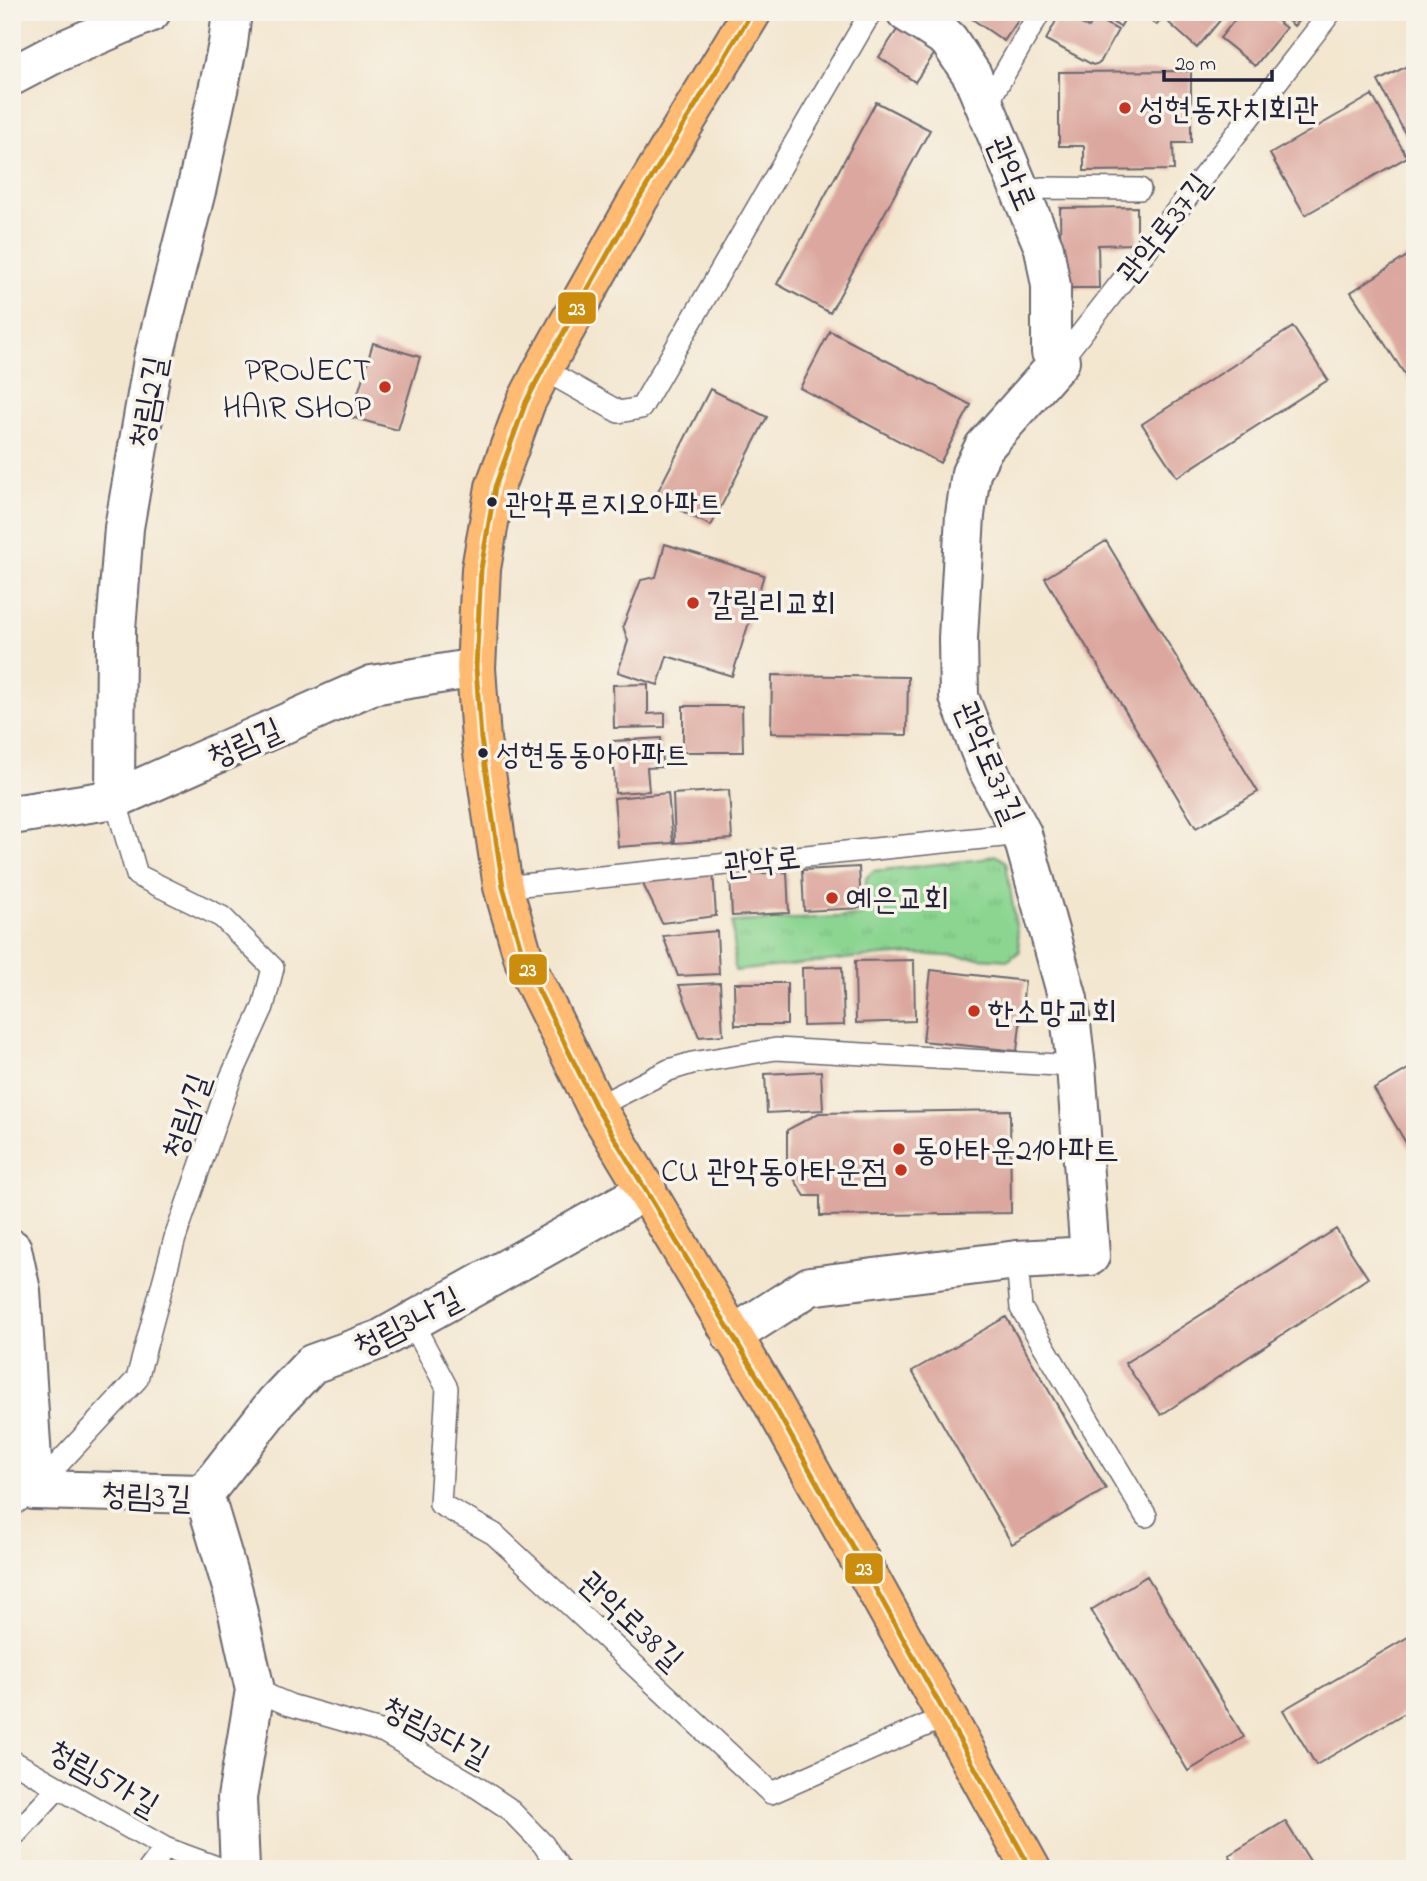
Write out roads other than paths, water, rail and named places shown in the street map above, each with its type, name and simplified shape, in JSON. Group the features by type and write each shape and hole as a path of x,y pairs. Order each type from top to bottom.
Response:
{"main road":[{"path":"752,12 637,202 526,402 495,487 481,569 476,668 481,739 503,887 525,962 596,1107 648,1190 681,1251 772,1403 1031,1869"}],"street":[{"path":"12,76 54,54 151,12"},
{"name":"청림2길","path":"115,799 117,629 124,528 153,359 197,187 228,44 232,12"},
{"name":"관악로","path":"906,12 947,39 972,75 1044,248 1051,286 1051,352 1060,361"},
{"name":"관악로37길","path":"732,1336 810,1286 1017,1260 1090,1256 1076,1066 1068,999 1022,834 986,766 959,697 958,638 965,515 971,473 984,447 1060,361"},
{"name":"청림길","path":"12,815 115,799 372,685 476,668"},
{"name":"청림3나길","path":"204,1494 276,1402 312,1364 379,1340 648,1190"},
{"path":"12,1249 21,1291 23,1498"},
{"name":"청림3길","path":"23,1498 204,1494 233,1591 255,1690 237,1798 240,1869"}],"lane":[{"path":"544,369 619,412 641,408 871,12"},
{"path":"985,107 1040,12"},
{"name":"관악로37길","path":"1060,361 1331,12"},
{"path":"1021,193 1042,188 1140,189"},
{"name":"청림1길","path":"23,1498 137,1379 175,1238 231,1077 263,1007 273,968 222,917 136,875 115,799"},
{"name":"관악로","path":"503,887 1022,834"},
{"path":"596,1107 668,1070 692,1063 776,1049 1076,1066"},
{"path":"1017,1260 1021,1308 1146,1516"},
{"name":"관악로38길","path":"412,1322 447,1388 440,1504 494,1534 771,1793 947,1716"},
{"name":"청림3다길","path":"255,1690 290,1705 384,1732 508,1808 544,1843 560,1869"},
{"name":"청림5가길","path":"12,1761 165,1848 222,1869"},
{"path":"12,1838 59,1787"},
{"name":"청림5가길","path":"149,1869 165,1848"}],"place":[{"name":"성현동자치회관","path":"1125,108"},
{"name":"PROJECT HAIR SHOP","path":"385,387"},
{"name":"관악푸르지오아파트","path":"492,502"},
{"name":"갈릴리교회","path":"693,603"},
{"name":"성현동동아아파트","path":"483,753"},
{"name":"예은교회","path":"832,898"},
{"name":"한소망교회","path":"974,1011"},
{"name":"동아타운21아파트","path":"899,1149"},
{"name":"CU 관악동아타운점","path":"901,1170"}]}
